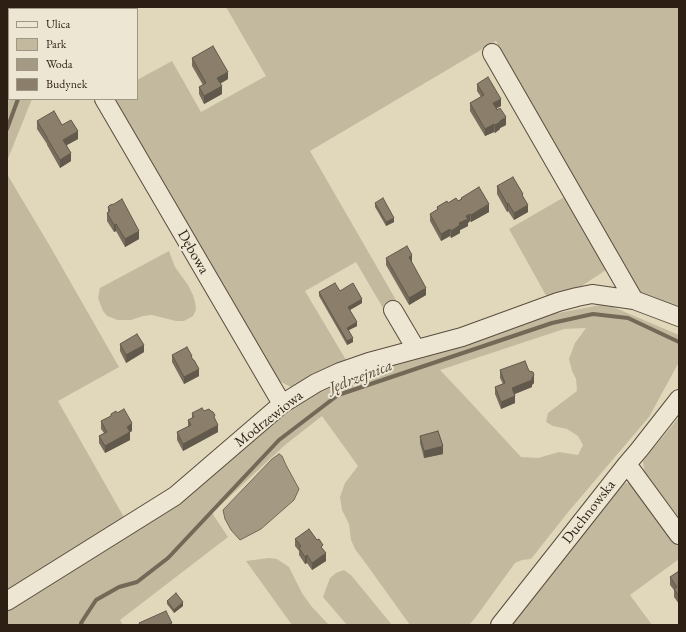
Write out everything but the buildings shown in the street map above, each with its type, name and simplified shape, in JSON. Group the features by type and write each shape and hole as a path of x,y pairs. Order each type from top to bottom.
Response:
{"street":[{"path":"492,53 634,300"},
{"name":"Dębowa","path":"105,100 282,404"},
{"name":"Modrzewiowa","path":"7,601 175,496 282,404 316,383 340,372 368,362 462,337 577,296 592,294 634,300 679,317"},
{"path":"393,310 416,349"},
{"name":"Duchnowska","path":"500,625 679,399"},
{"path":"627,464 679,535"}],"green space":[{"path":"7,7 41,7 8,8 8,100 32,100 7,161"},
{"path":"226,7 679,7 679,310 643,299 496,41 310,151 396,300 383,308 356,262 305,291 346,360 295,389 277,380 115,100 138,100 138,79 172,61 201,112 266,76"},
{"path":"7,174 119,367 58,401 125,519 7,591"},
{"path":"566,196 609,268 577,289 548,299 509,229"},
{"path":"169,251 175,267 188,285 193,295 196,310 193,316 184,321 176,321 152,315 131,320 118,320 107,316 103,311 98,298 100,288"},
{"path":"606,304 679,335 679,362 649,417 569,511 531,559 522,560 515,563 469,625 410,625 355,549 351,540 349,524 342,510 340,497 345,483 358,466 322,416 285,445 212,513 228,537 120,620 123,625 7,625 7,610 81,566 132,531 309,395 345,376 426,356 553,314","holes":["586,328 575,343 569,359 576,379 577,391 548,413 546,422 553,426 567,429 578,436 583,445 578,455 559,452 538,458 521,457 440,370 564,329"]},
{"path":"679,417 679,523 645,477 643,461"},
{"path":"625,483 637,484 679,541 679,559 630,595 652,625 512,625 584,533"},
{"path":"269,558 277,559 289,567 302,593 312,607 329,625 292,625 246,561"},
{"path":"344,570 351,575 392,625 347,625 323,597 330,578 336,573"}],"water":[{"path":"279,454 282,456 299,489 294,500 261,529 240,540 231,530 225,519 223,510 272,459"}],"waterway":[{"path":"7,129 18,100"},
{"name":"Jędrzejnica","path":"82,625 81,623 96,600 119,587 137,582 168,558 279,440 338,395 552,323 593,314 628,318 679,342"}]}
